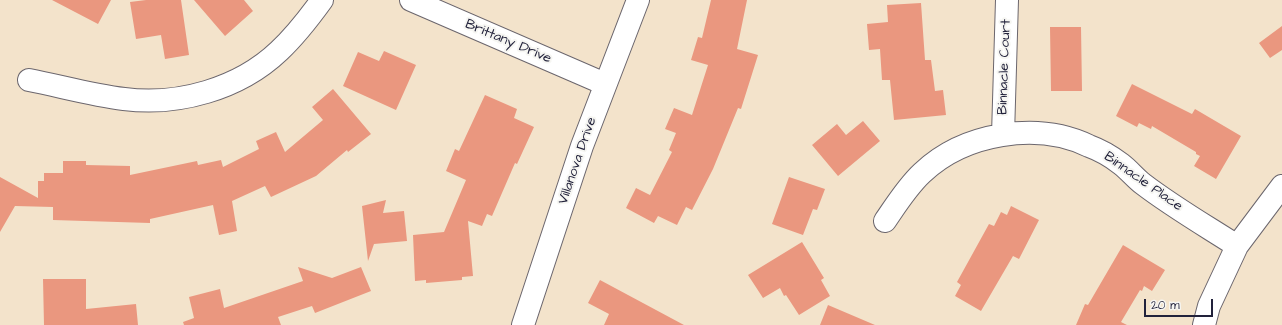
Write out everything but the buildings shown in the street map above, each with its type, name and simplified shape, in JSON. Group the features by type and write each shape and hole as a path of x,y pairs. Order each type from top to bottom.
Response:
{"street":[{"path":"29,80 124,99 154,100 185,97 208,91 247,74 278,52 303,26 322,0"},
{"name":"Brittany Drive","path":"411,0 605,84"},
{"name":"Villanova Drive","path":"523,325 582,146 638,0"},
{"name":"Binnacle Court","path":"1003,135 1007,0"},
{"name":"Binnacle Place","path":"885,221 909,187 923,172 947,155 968,145 1003,135 1029,133 1061,136 1089,145 1120,163 1143,184 1237,246"},
{"path":"1204,325 1209,306 1237,246 1282,186"}]}
